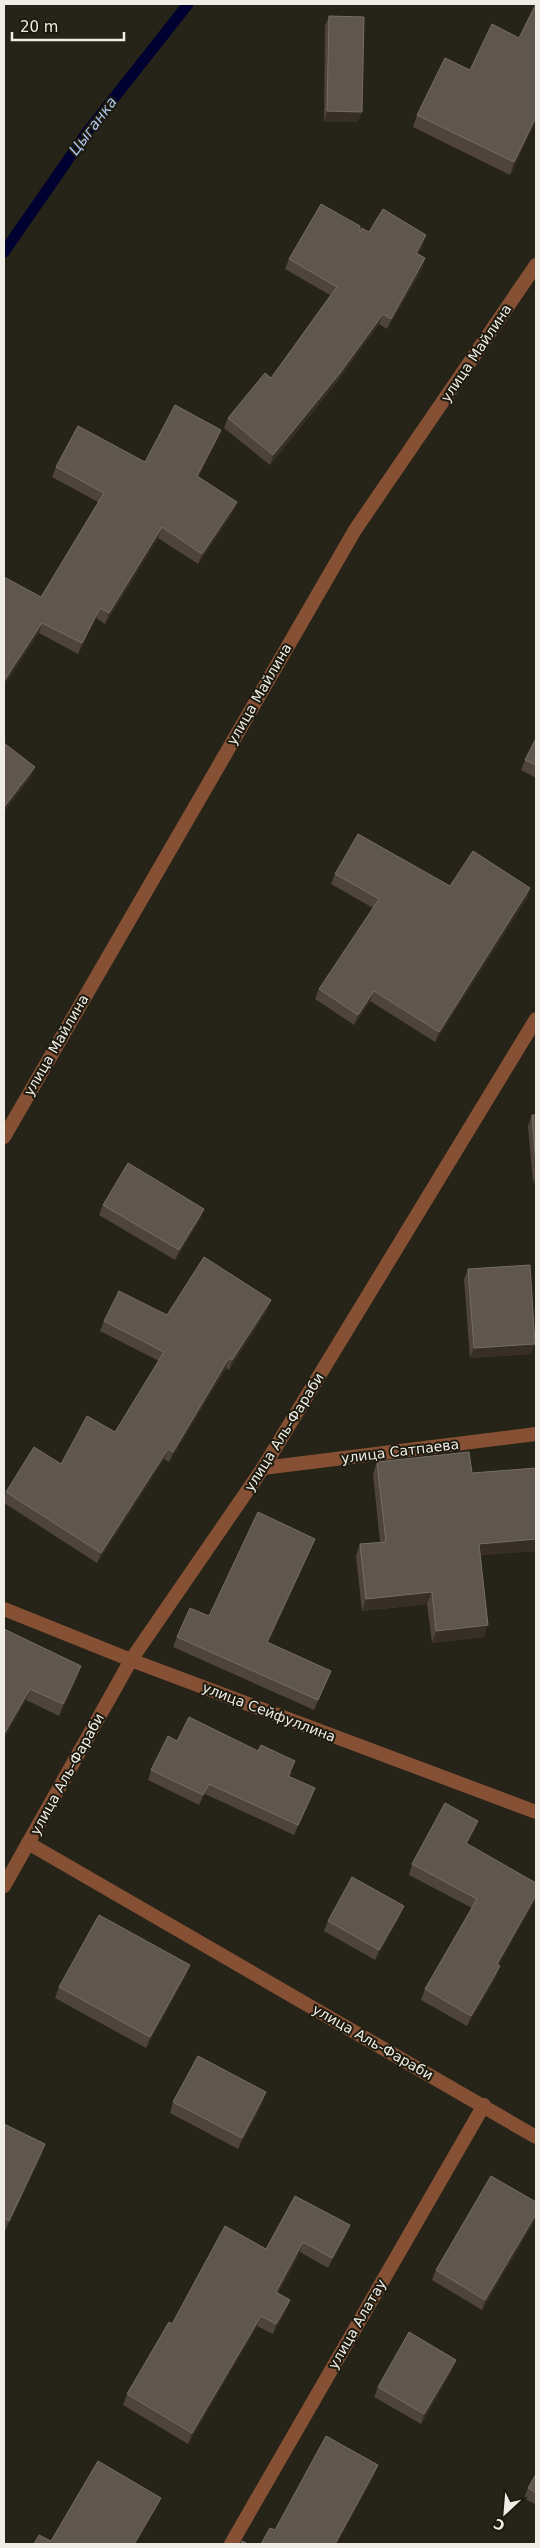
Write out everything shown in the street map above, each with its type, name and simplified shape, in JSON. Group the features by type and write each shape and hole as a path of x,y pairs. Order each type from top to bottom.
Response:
{"street":[{"name":"улица Майлина","path":"4,1137 354,530 536,265"},
{"name":"улица Аль-Фараби","path":"4,1886 131,1660 263,1468 536,1019"},
{"name":"улица Сатпаева","path":"263,1468 536,1434"},
{"name":"улица Сейфуллина","path":"4,1609 131,1660 536,1812"},
{"name":"улица Аль-Фараби","path":"28,1843 484,2105 536,2137"},
{"name":"улица Алатау","path":"231,2544 484,2105"}],"building":[{"path":"536,4 536,117 514,162 417,115 445,58 470,70 492,24 519,38"},
{"path":"329,16 364,17 362,112 327,111"},
{"path":"321,204 360,226 360,233 362,228 369,232 383,209 426,235 416,253 425,258 391,319 383,314 340,373 273,455 228,418 265,373 271,378 337,287 289,259"},
{"path":"175,405 221,430 197,476 237,502 202,554 162,527 109,613 100,608 82,643 42,623 4,681 4,577 41,597 104,493 56,467 78,426 145,462"},
{"path":"536,738 536,765 525,760"},
{"path":"4,743 35,767 4,807"},
{"path":"358,834 450,886 473,851 530,888 439,1032 374,991 358,1015 319,989 379,899 335,874"},
{"path":"532,1115 536,1115 536,1164"},
{"path":"128,1163 204,1209 179,1250 103,1205"},
{"path":"204,1257 271,1300 232,1360 229,1358 173,1452 168,1449 101,1553 6,1492 34,1447 61,1464 87,1416 115,1432 164,1352 104,1321 119,1291 167,1315"},
{"path":"530,1265 535,1344 474,1348 468,1269"},
{"path":"469,1452 472,1473 536,1468 536,1539 479,1544 488,1625 436,1631 432,1592 366,1599 360,1544 386,1542 377,1462"},
{"path":"258,1512 315,1539 267,1642 331,1671 318,1700 177,1637 190,1608 209,1616"},
{"path":"4,1629 81,1666 63,1704 30,1689 4,1734"},
{"path":"189,1717 258,1751 261,1745 295,1761 288,1776 315,1788 298,1825 209,1784 203,1795 151,1770 168,1736 177,1741"},
{"path":"445,1803 478,1821 466,1843 536,1883 536,1895 497,1964 500,1966 471,2016 425,1989 477,1899 412,1864"},
{"path":"352,1877 404,1906 379,1950 328,1921"},
{"path":"99,1915 190,1965 150,2037 59,1987"},
{"path":"198,2056 266,2092 242,2138 173,2102"},
{"path":"4,2124 45,2144 9,2221 4,2218"},
{"path":"491,2176 536,2202 536,2214 485,2300 436,2270"},
{"path":"295,2196 350,2225 332,2258 303,2242 276,2292 290,2300 276,2324 261,2316 192,2433 127,2394 169,2322 172,2324 225,2226 266,2249"},
{"path":"409,2332 456,2360 424,2414 378,2387"},
{"path":"326,2436 378,2465 335,2544 261,2544 270,2528 275,2530"},
{"path":"98,2461 161,2498 134,2544 34,2544 39,2535 51,2541"},
{"path":"536,2474 536,2493 528,2488"}],"waterway":[{"name":"Цыганка","path":"4,252 88,131 188,4"}]}
